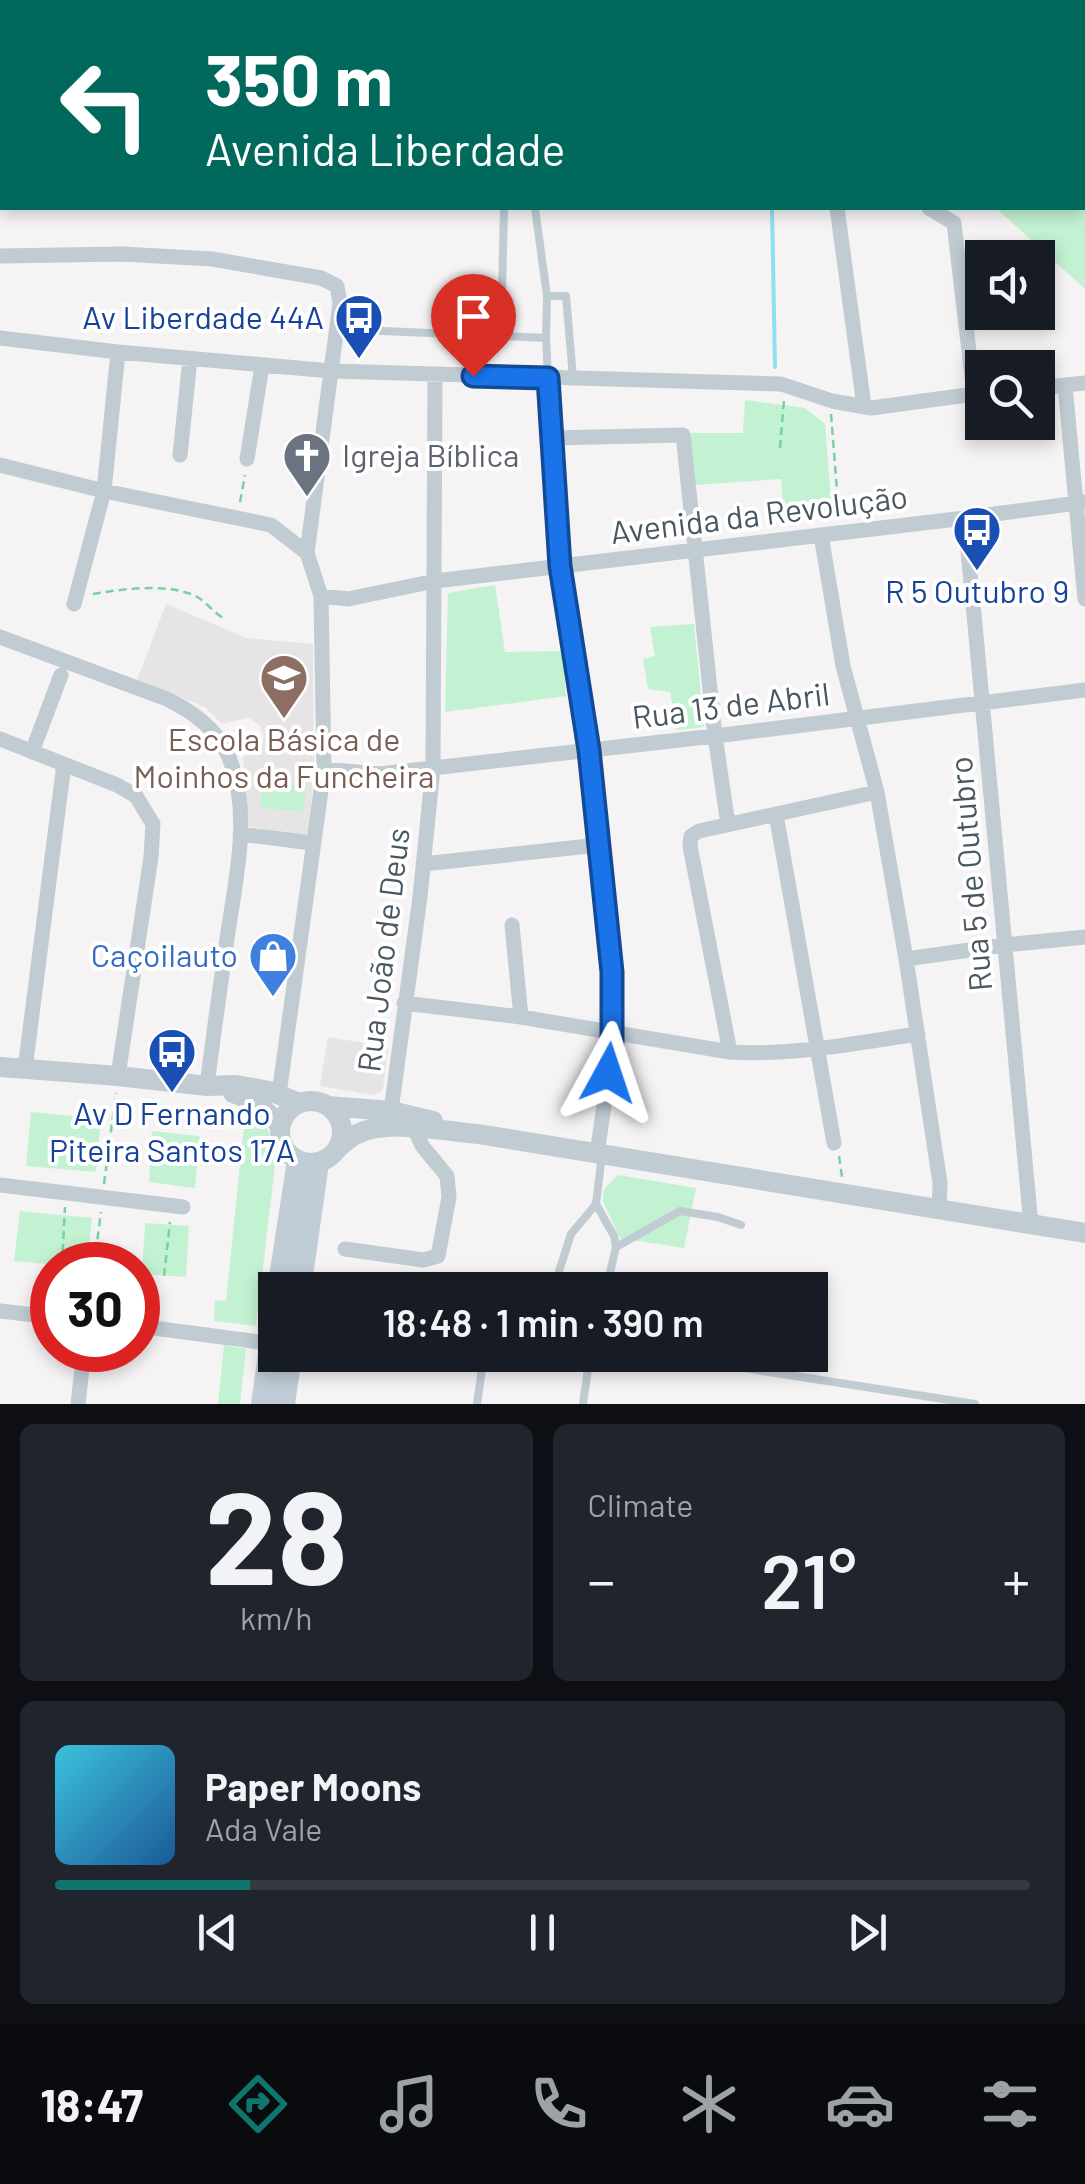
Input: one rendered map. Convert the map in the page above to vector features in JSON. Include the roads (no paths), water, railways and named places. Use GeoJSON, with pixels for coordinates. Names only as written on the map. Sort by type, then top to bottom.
{"type":"FeatureCollection","features":[{"type":"Feature","properties":{"kind":"main road"},"geometry":{"type":"LineString","coordinates":[[282,1272],[308,1162]]}},
{"type":"Feature","properties":{"kind":"main road"},"geometry":{"type":"LineString","coordinates":[[301,1272],[308,1162]]}},
{"type":"Feature","properties":{"kind":"main road"},"geometry":{"type":"LineString","coordinates":[[262,1404],[272,1372]]}},
{"type":"Feature","properties":{"kind":"main road"},"geometry":{"type":"LineString","coordinates":[[281,1372],[284,1404]]}},
{"type":"Feature","properties":{"kind":"street"},"geometry":{"type":"LineString","coordinates":[[838,210],[864,406]]}},
{"type":"Feature","properties":{"kind":"street"},"geometry":{"type":"LineString","coordinates":[[933,210],[954,223],[972,350]]}},
{"type":"Feature","properties":{"kind":"street"},"geometry":{"type":"LineString","coordinates":[[0,256],[122,254],[212,259],[321,278],[337,286],[340,303],[307,553],[320,596],[324,769],[278,1094]]}},
{"type":"Feature","properties":{"kind":"street"},"geometry":{"type":"LineString","coordinates":[[0,338],[331,372],[787,386],[832,401],[871,408],[965,395]]}},
{"type":"Feature","properties":{"kind":"street"},"geometry":{"type":"LineString","coordinates":[[75,600],[104,491],[118,352]]}},
{"type":"Feature","properties":{"kind":"street"},"geometry":{"type":"LineString","coordinates":[[180,455],[190,359]]}},
{"type":"Feature","properties":{"kind":"street"},"geometry":{"type":"LineString","coordinates":[[247,459],[262,366]]}},
{"type":"Feature","properties":{"kind":"street","name":"Rua João de Deus"},"geometry":{"type":"LineString","coordinates":[[391,1111],[434,768],[436,376]]}},
{"type":"Feature","properties":{"kind":"street"},"geometry":{"type":"LineString","coordinates":[[548,378],[560,566],[589,750],[612,972],[612,1031],[599,1154]]}},
{"type":"Feature","properties":{"kind":"street"},"geometry":{"type":"LineString","coordinates":[[1055,387],[1085,383]]}},
{"type":"Feature","properties":{"kind":"street"},"geometry":{"type":"LineString","coordinates":[[1065,386],[1080,502],[1085,600]]}},
{"type":"Feature","properties":{"kind":"street"},"geometry":{"type":"LineString","coordinates":[[552,438],[683,435],[728,824]]}},
{"type":"Feature","properties":{"kind":"street"},"geometry":{"type":"LineString","coordinates":[[0,465],[271,526],[307,553]]}},
{"type":"Feature","properties":{"kind":"street","name":"Avenida da Revolução"},"geometry":{"type":"LineString","coordinates":[[320,596],[348,599],[436,581],[1080,502]]}},
{"type":"Feature","properties":{"kind":"street","name":"Rua 5 de Outubro"},"geometry":{"type":"LineString","coordinates":[[964,518],[1031,1225]]}},
{"type":"Feature","properties":{"kind":"street"},"geometry":{"type":"LineString","coordinates":[[285,536],[311,522]]}},
{"type":"Feature","properties":{"kind":"street"},"geometry":{"type":"LineString","coordinates":[[821,535],[843,666],[877,792],[918,1034],[940,1183],[939,1210]]}},
{"type":"Feature","properties":{"kind":"street"},"geometry":{"type":"LineString","coordinates":[[0,637],[188,710],[219,739],[230,759],[239,796],[240,834],[207,1086]]}},
{"type":"Feature","properties":{"kind":"street"},"geometry":{"type":"LineString","coordinates":[[32,752],[62,675]]}},
{"type":"Feature","properties":{"kind":"street","name":"Rua 13 de Abril"},"geometry":{"type":"LineString","coordinates":[[324,769],[379,774],[1085,690]]}},
{"type":"Feature","properties":{"kind":"street"},"geometry":{"type":"LineString","coordinates":[[0,740],[118,785],[136,796],[153,824],[118,1076]]}},
{"type":"Feature","properties":{"kind":"street"},"geometry":{"type":"LineString","coordinates":[[24,1070],[64,764]]}},
{"type":"Feature","properties":{"kind":"street"},"geometry":{"type":"LineString","coordinates":[[730,1052],[690,846],[692,836],[698,830],[877,792]]}},
{"type":"Feature","properties":{"kind":"street"},"geometry":{"type":"LineString","coordinates":[[776,814],[834,1144]]}},
{"type":"Feature","properties":{"kind":"street"},"geometry":{"type":"LineString","coordinates":[[240,834],[312,843]]}},
{"type":"Feature","properties":{"kind":"street"},"geometry":{"type":"LineString","coordinates":[[424,864],[599,845]]}},
{"type":"Feature","properties":{"kind":"street"},"geometry":{"type":"LineString","coordinates":[[512,925],[521,1017]]}},
{"type":"Feature","properties":{"kind":"street"},"geometry":{"type":"LineString","coordinates":[[906,959],[1085,938]]}},
{"type":"Feature","properties":{"kind":"street"},"geometry":{"type":"LineString","coordinates":[[404,1003],[521,1017],[730,1052],[780,1053],[918,1034]]}},
{"type":"Feature","properties":{"kind":"street"},"geometry":{"type":"LineString","coordinates":[[0,1067],[207,1086],[236,1085],[300,1103]]}},
{"type":"Feature","properties":{"kind":"street"},"geometry":{"type":"LineString","coordinates":[[207,1086],[244,1096],[267,1111],[280,1125],[283,1146],[308,1162],[330,1157],[354,1135],[370,1129],[478,1134],[1085,1233]]}},
{"type":"Feature","properties":{"kind":"street"},"geometry":{"type":"LineString","coordinates":[[280,1125],[288,1112],[309,1101],[391,1111],[478,1134]]}},
{"type":"Feature","properties":{"kind":"street"},"geometry":{"type":"LineString","coordinates":[[328,1106],[341,1125],[338,1148]]}},
{"type":"Feature","properties":{"kind":"street"},"geometry":{"type":"LineString","coordinates":[[344,1249],[422,1260],[438,1256],[449,1197],[447,1176],[414,1129]]}},
{"type":"Feature","properties":{"kind":"street"},"geometry":{"type":"LineString","coordinates":[[0,1184],[177,1206]]}},
{"type":"Feature","properties":{"kind":"street"},"geometry":{"type":"LineString","coordinates":[[0,1311],[30,1314]]}},
{"type":"Feature","properties":{"kind":"street"},"geometry":{"type":"LineString","coordinates":[[160,1329],[258,1344]]}},
{"type":"Feature","properties":{"kind":"street"},"geometry":{"type":"LineString","coordinates":[[78,1404],[82,1372]]}},
{"type":"Feature","properties":{"kind":"lane"},"geometry":{"type":"LineString","coordinates":[[501,335],[504,210]]}},
{"type":"Feature","properties":{"kind":"lane"},"geometry":{"type":"LineString","coordinates":[[535,210],[547,296],[548,378]]}},
{"type":"Feature","properties":{"kind":"lane"},"geometry":{"type":"LineString","coordinates":[[547,296],[566,296],[573,378]]}},
{"type":"Feature","properties":{"kind":"lane"},"geometry":{"type":"LineString","coordinates":[[337,328],[546,338]]}},
{"type":"Feature","properties":{"kind":"lane"},"geometry":{"type":"LineString","coordinates":[[599,1154],[596,1204],[616,1247],[610,1272]]}},
{"type":"Feature","properties":{"kind":"lane"},"geometry":{"type":"LineString","coordinates":[[559,1272],[571,1234],[596,1204]]}},
{"type":"Feature","properties":{"kind":"lane"},"geometry":{"type":"LineString","coordinates":[[616,1247],[680,1211],[718,1216],[741,1225]]}},
{"type":"Feature","properties":{"kind":"lane"},"geometry":{"type":"LineString","coordinates":[[477,1404],[482,1372]]}},
{"type":"Feature","properties":{"kind":"lane"},"geometry":{"type":"LineString","coordinates":[[583,1404],[588,1372]]}},
{"type":"Feature","properties":{"kind":"lane"},"geometry":{"type":"LineString","coordinates":[[770,1372],[976,1404]]}},
{"type":"Feature","properties":{"kind":"waterway"},"geometry":{"type":"LineString","coordinates":[[772,210],[775,367]]}},
{"type":"Feature","properties":{"kind":"place","name":"Av Liberdade 44A"},"geometry":{"type":"Point","coordinates":[359,360]}},
{"type":"Feature","properties":{"kind":"place","name":"Igreja Bíblica"},"geometry":{"type":"Point","coordinates":[307,498]}},
{"type":"Feature","properties":{"kind":"place","name":"R 5 Outubro 9"},"geometry":{"type":"Point","coordinates":[977,572]}},
{"type":"Feature","properties":{"kind":"place","name":"Escola Básica de Moinhos da Funcheira"},"geometry":{"type":"Point","coordinates":[284,720]}},
{"type":"Feature","properties":{"kind":"place","name":"Caçoilauto"},"geometry":{"type":"Point","coordinates":[273,998]}},
{"type":"Feature","properties":{"kind":"place","name":"Av D Fernando Piteira Santos 17A"},"geometry":{"type":"Point","coordinates":[172,1094]}}]}
